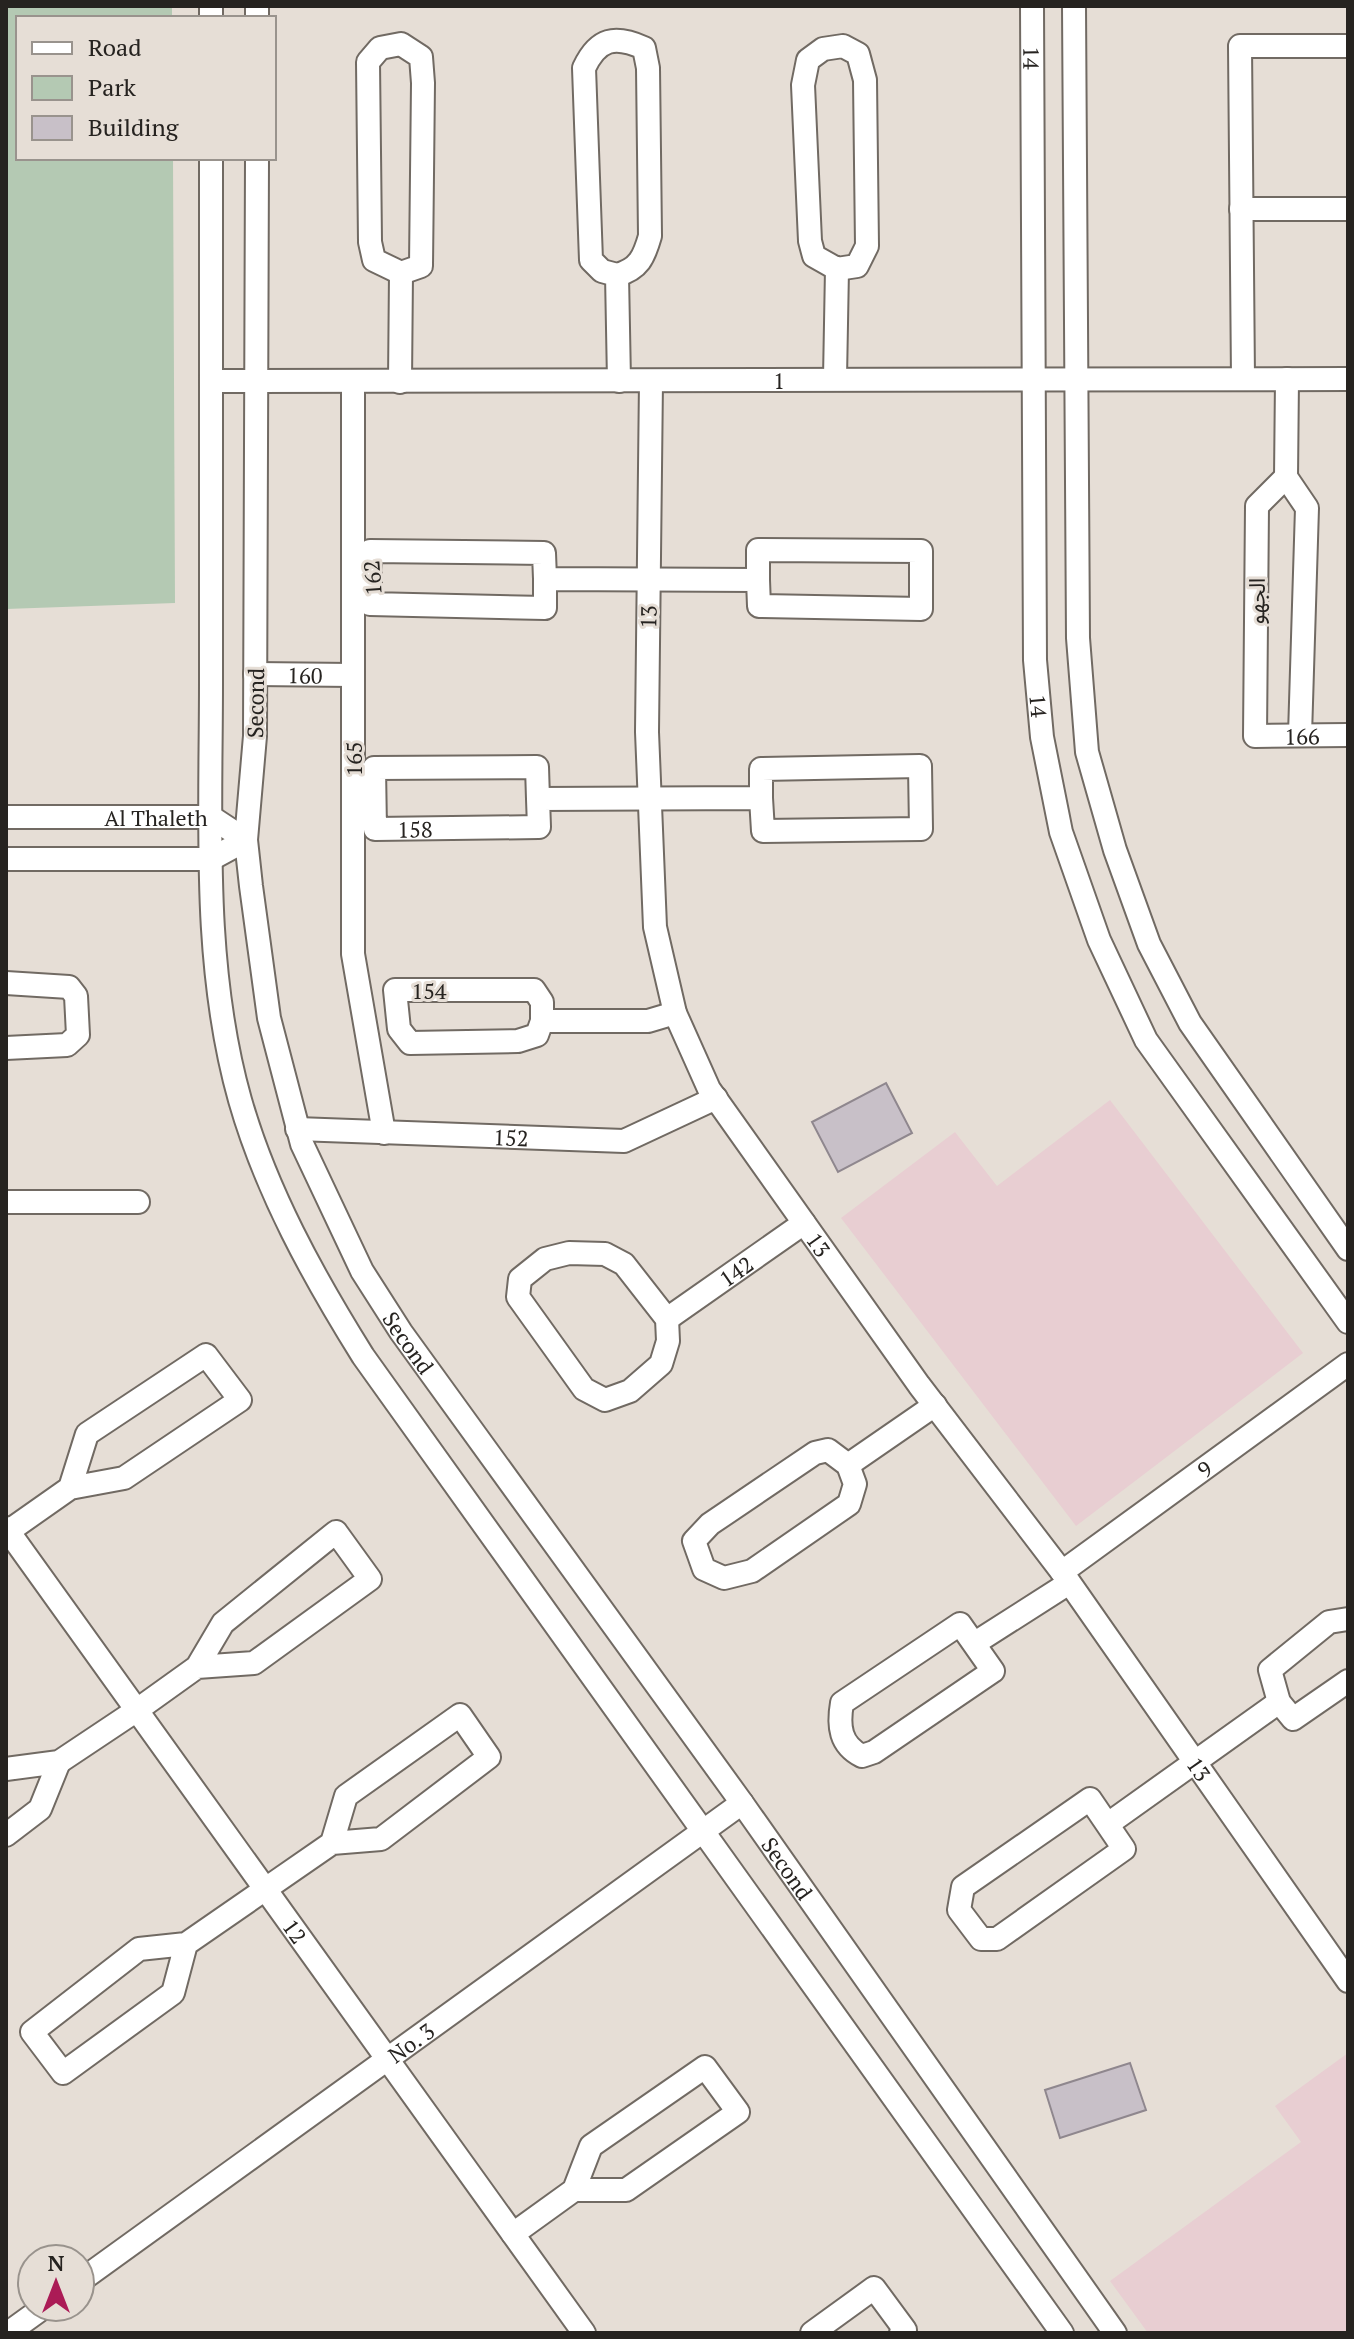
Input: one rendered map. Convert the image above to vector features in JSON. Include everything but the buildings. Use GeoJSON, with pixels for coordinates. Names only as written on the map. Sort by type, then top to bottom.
{"type":"FeatureCollection","features":[{"type":"Feature","properties":{"kind":"street","name":"14"},"geometry":{"type":"LineString","coordinates":[[1032,6],[1035,660],[1042,737],[1061,832],[1099,940],[1146,1040],[1348,1322]]}},
{"type":"Feature","properties":{"kind":"street","name":"14"},"geometry":{"type":"LineString","coordinates":[[1074,6],[1078,638],[1086,738],[1115,850],[1149,944],[1190,1023],[1348,1249]]}},
{"type":"Feature","properties":{"kind":"street"},"geometry":{"type":"LineString","coordinates":[[608,41],[627,41],[644,48],[648,68],[650,236],[644,257],[633,271],[617,275],[602,271],[591,260],[584,68],[593,49],[608,41]]}},
{"type":"Feature","properties":{"kind":"street"},"geometry":{"type":"LineString","coordinates":[[401,44],[421,57],[423,83],[421,266],[401,273],[374,260],[370,242],[368,62],[380,48],[401,44]]}},
{"type":"Feature","properties":{"kind":"street"},"geometry":{"type":"LineString","coordinates":[[843,46],[858,54],[865,80],[867,246],[857,266],[837,269],[814,256],[810,241],[803,85],[808,60],[823,49],[843,46]]}},
{"type":"Feature","properties":{"kind":"street"},"geometry":{"type":"LineString","coordinates":[[1243,379],[1240,46],[1348,46]]}},
{"type":"Feature","properties":{"kind":"street","name":"Second"},"geometry":{"type":"LineString","coordinates":[[211,160],[211,859],[224,1026],[240,1101],[261,1160],[316,1278],[363,1356],[1062,2333]]}},
{"type":"Feature","properties":{"kind":"street","name":"Second"},"geometry":{"type":"LineString","coordinates":[[257,160],[255,736],[246,840],[269,1018],[297,1129],[356,1259],[401,1332],[742,1803],[1115,2333]]}},
{"type":"Feature","properties":{"kind":"street"},"geometry":{"type":"LineString","coordinates":[[1241,209],[1348,209]]}},
{"type":"Feature","properties":{"kind":"street"},"geometry":{"type":"LineString","coordinates":[[835,378],[837,269]]}},
{"type":"Feature","properties":{"kind":"street"},"geometry":{"type":"LineString","coordinates":[[400,382],[401,273]]}},
{"type":"Feature","properties":{"kind":"street"},"geometry":{"type":"LineString","coordinates":[[617,275],[619,381]]}},
{"type":"Feature","properties":{"kind":"street"},"geometry":{"type":"LineString","coordinates":[[1287,379],[1286,477],[1307,508],[1300,735]]}},
{"type":"Feature","properties":{"kind":"street","name":"1"},"geometry":{"type":"LineString","coordinates":[[211,381],[1348,379]]}},
{"type":"Feature","properties":{"kind":"street","name":"13"},"geometry":{"type":"LineString","coordinates":[[651,381],[650,800],[655,927],[675,1013],[716,1098],[935,1405],[1066,1577],[1348,1981]]}},
{"type":"Feature","properties":{"kind":"street","name":"165"},"geometry":{"type":"LineString","coordinates":[[353,382],[353,954],[384,1133]]}},
{"type":"Feature","properties":{"kind":"street","name":"الجهو"},"geometry":{"type":"LineString","coordinates":[[1255,736],[1257,506],[1286,477]]}},
{"type":"Feature","properties":{"kind":"street"},"geometry":{"type":"LineString","coordinates":[[758,550],[921,551],[921,609],[759,606],[758,580],[758,550]]}},
{"type":"Feature","properties":{"kind":"street","name":"162"},"geometry":{"type":"LineString","coordinates":[[370,551],[544,553],[545,579],[545,608],[370,604],[370,551]]}},
{"type":"Feature","properties":{"kind":"street"},"geometry":{"type":"LineString","coordinates":[[545,579],[758,580]]}},
{"type":"Feature","properties":{"kind":"street","name":"160"},"geometry":{"type":"LineString","coordinates":[[255,674],[353,675]]}},
{"type":"Feature","properties":{"kind":"street","name":"166"},"geometry":{"type":"LineString","coordinates":[[1255,736],[1348,735]]}},
{"type":"Feature","properties":{"kind":"street"},"geometry":{"type":"LineString","coordinates":[[920,766],[921,829],[763,831],[761,798],[761,769],[920,766]]}},
{"type":"Feature","properties":{"kind":"street","name":"158"},"geometry":{"type":"LineString","coordinates":[[537,767],[538,799],[539,827],[375,829],[374,768],[537,767]]}},
{"type":"Feature","properties":{"kind":"street"},"geometry":{"type":"LineString","coordinates":[[538,799],[761,798]]}},
{"type":"Feature","properties":{"kind":"street","name":"Al Thaleth"},"geometry":{"type":"LineString","coordinates":[[6,817],[211,817],[246,840],[211,859],[6,859]]}},
{"type":"Feature","properties":{"kind":"street"},"geometry":{"type":"LineString","coordinates":[[6,983],[57,984],[73,990],[78,1035],[67,1045],[6,1048]]}},
{"type":"Feature","properties":{"kind":"street","name":"154"},"geometry":{"type":"LineString","coordinates":[[395,990],[534,990],[542,1002],[542,1021],[537,1035],[518,1041],[410,1043],[399,1029],[395,990]]}},
{"type":"Feature","properties":{"kind":"street"},"geometry":{"type":"LineString","coordinates":[[542,1021],[648,1021],[675,1013]]}},
{"type":"Feature","properties":{"kind":"street","name":"152"},"geometry":{"type":"LineString","coordinates":[[297,1129],[624,1141],[716,1098]]}},
{"type":"Feature","properties":{"kind":"street"},"geometry":{"type":"LineString","coordinates":[[6,1202],[138,1202]]}},
{"type":"Feature","properties":{"kind":"street","name":"142"},"geometry":{"type":"LineString","coordinates":[[667,1319],[804,1223]]}},
{"type":"Feature","properties":{"kind":"street"},"geometry":{"type":"LineString","coordinates":[[569,1253],[605,1254],[624,1264],[667,1319],[668,1341],[661,1364],[630,1391],[605,1400],[584,1389],[518,1297],[520,1279],[545,1259],[569,1253]]}},
{"type":"Feature","properties":{"kind":"street"},"geometry":{"type":"LineString","coordinates":[[7,1530],[70,1488],[124,1478],[240,1400],[206,1355],[87,1434],[70,1488]]}},
{"type":"Feature","properties":{"kind":"street","name":"9"},"geometry":{"type":"LineString","coordinates":[[975,1643],[1348,1364]]}},
{"type":"Feature","properties":{"kind":"street"},"geometry":{"type":"LineString","coordinates":[[848,1465],[935,1405]]}},
{"type":"Feature","properties":{"kind":"street"},"geometry":{"type":"LineString","coordinates":[[828,1450],[848,1465],[855,1484],[849,1504],[752,1571],[724,1578],[704,1569],[694,1541],[710,1524],[815,1453],[828,1450]]}},
{"type":"Feature","properties":{"kind":"street","name":"12"},"geometry":{"type":"LineString","coordinates":[[7,1530],[513,2234],[573,2329]]}},
{"type":"Feature","properties":{"kind":"street"},"geometry":{"type":"LineString","coordinates":[[6,1769],[59,1762],[197,1667],[223,1623],[336,1532],[370,1579],[254,1663],[197,1667]]}},
{"type":"Feature","properties":{"kind":"street"},"geometry":{"type":"LineString","coordinates":[[1348,1619],[1329,1622],[1270,1670],[1279,1702],[1293,1719],[1348,1681]]}},
{"type":"Feature","properties":{"kind":"street"},"geometry":{"type":"LineString","coordinates":[[960,1624],[975,1643],[993,1671],[874,1752],[862,1756],[852,1751],[842,1737],[839,1721],[842,1703],[960,1624]]}},
{"type":"Feature","properties":{"kind":"street"},"geometry":{"type":"LineString","coordinates":[[1108,1824],[1279,1702]]}},
{"type":"Feature","properties":{"kind":"street"},"geometry":{"type":"LineString","coordinates":[[186,1944],[173,1993],[63,2073],[32,2032],[139,1949],[186,1944],[332,1843],[381,1839],[489,1757],[460,1715],[346,1796],[332,1843]]}},
{"type":"Feature","properties":{"kind":"street"},"geometry":{"type":"LineString","coordinates":[[6,1835],[40,1809],[59,1762]]}},
{"type":"Feature","properties":{"kind":"street"},"geometry":{"type":"LineString","coordinates":[[1090,1799],[1108,1824],[1124,1849],[997,1939],[981,1939],[959,1910],[963,1887],[1090,1799]]}},
{"type":"Feature","properties":{"kind":"street","name":"No. 3"},"geometry":{"type":"LineString","coordinates":[[96,2269],[742,1803]]}},
{"type":"Feature","properties":{"kind":"street"},"geometry":{"type":"LineString","coordinates":[[513,2234],[574,2190],[591,2146],[705,2067],[738,2112],[626,2190],[574,2190]]}},
{"type":"Feature","properties":{"kind":"street"},"geometry":{"type":"LineString","coordinates":[[812,2333],[874,2288],[905,2330],[901,2333]]}},
{"type":"Feature","properties":{"kind":"shaded area"},"geometry":{"type":"Polygon","coordinates":[[[1110,1100],[1303,1353],[1076,1526],[841,1218],[955,1132],[997,1186],[1110,1100]]]}},
{"type":"Feature","properties":{"kind":"shaded area"},"geometry":{"type":"Polygon","coordinates":[[[1348,2053],[1348,2333],[1148,2333],[1110,2281],[1301,2142],[1275,2106],[1348,2053]]]}},
{"type":"Feature","properties":{"kind":"green space"},"geometry":{"type":"Polygon","coordinates":[[[6,6],[172,6],[172,16],[16,16],[16,160],[173,160],[175,603],[6,609],[6,6]]]}}]}
